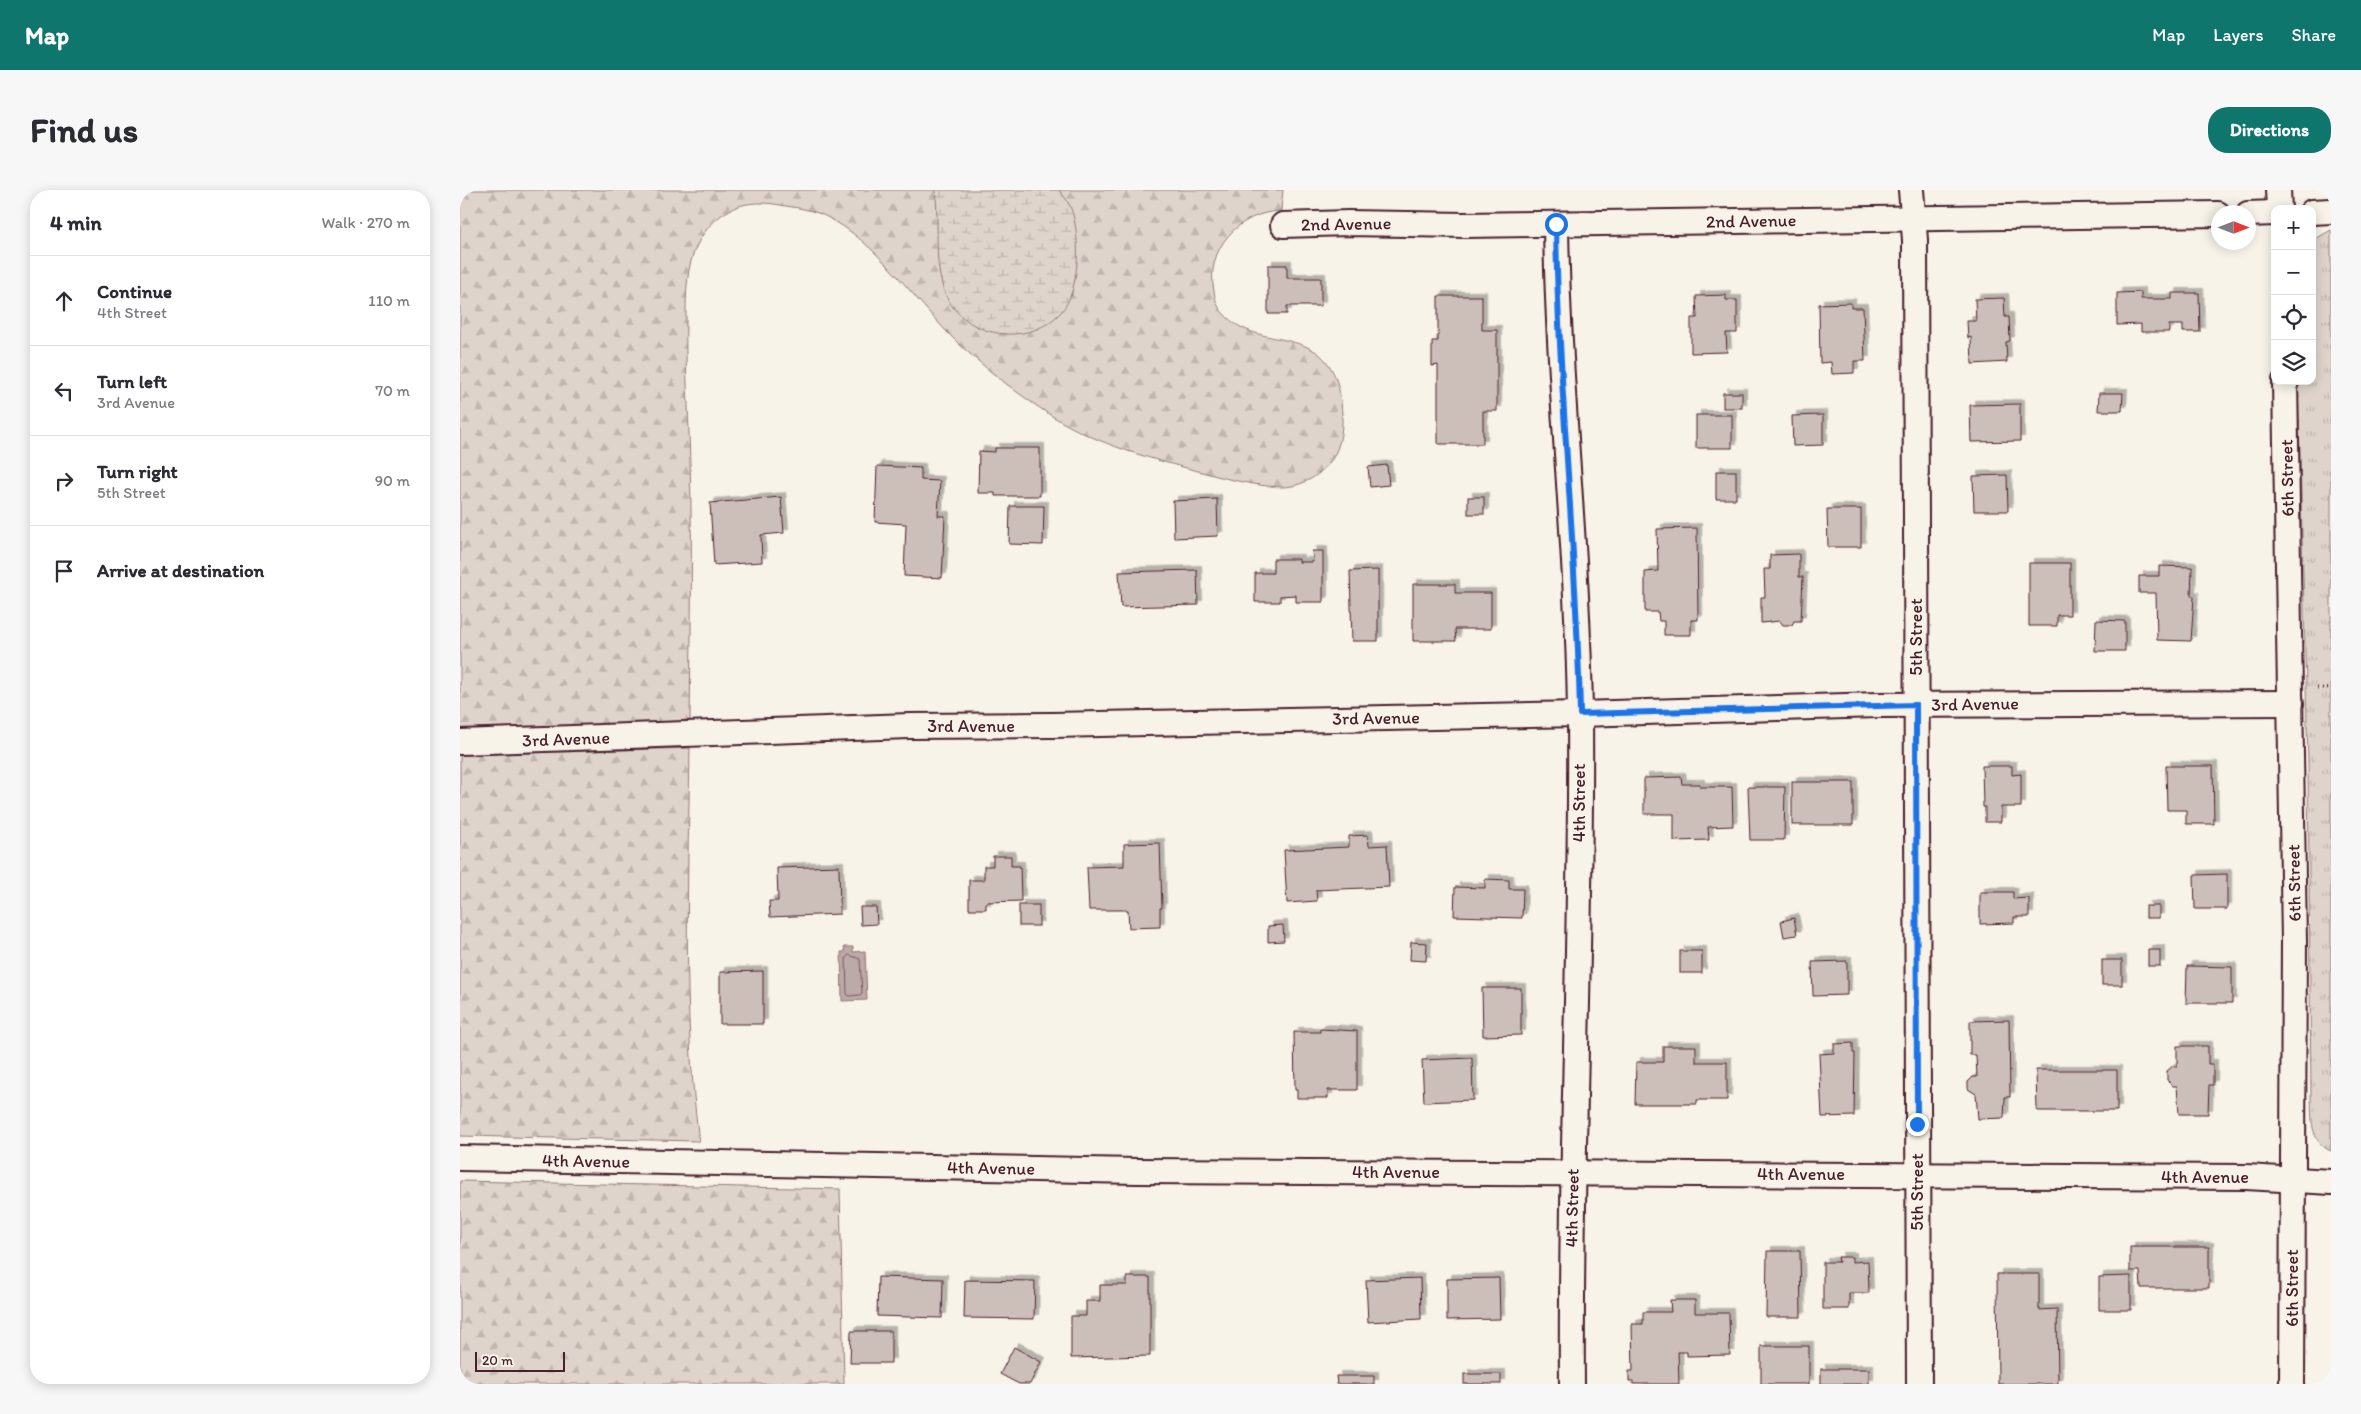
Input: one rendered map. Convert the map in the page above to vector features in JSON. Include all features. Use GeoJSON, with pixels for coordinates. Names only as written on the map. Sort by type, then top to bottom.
{"type":"FeatureCollection","features":[{"type":"Feature","properties":{"kind":"street","name":"5th Street"},"geometry":{"type":"LineString","coordinates":[[1911,190],[1913,219],[1916,705],[1918,1384]]}},
{"type":"Feature","properties":{"kind":"street"},"geometry":{"type":"LineString","coordinates":[[2278,190],[2279,205]]}},
{"type":"Feature","properties":{"kind":"street"},"geometry":{"type":"LineString","coordinates":[[2316,212],[2331,211]]}},
{"type":"Feature","properties":{"kind":"street"},"geometry":{"type":"LineString","coordinates":[[2256,214],[2271,213]]}},
{"type":"Feature","properties":{"kind":"street","name":"2nd Avenue"},"geometry":{"type":"LineString","coordinates":[[1283,225],[1348,223],[1556,224],[2211,214]]}},
{"type":"Feature","properties":{"kind":"street","name":"4th Street"},"geometry":{"type":"LineString","coordinates":[[1556,224],[1558,312],[1571,514],[1580,714],[1572,1172],[1572,1384]]}},
{"type":"Feature","properties":{"kind":"street","name":"6th Street"},"geometry":{"type":"LineString","coordinates":[[2285,385],[2294,941],[2292,1384]]}},
{"type":"Feature","properties":{"kind":"street","name":"3rd Avenue"},"geometry":{"type":"LineString","coordinates":[[460,742],[909,726],[1062,725],[1916,705],[2291,703]]}},
{"type":"Feature","properties":{"kind":"street","name":"4th Avenue"},"geometry":{"type":"LineString","coordinates":[[460,1158],[1069,1170],[2246,1177],[2331,1182]]}},
{"type":"Feature","properties":{"kind":"green space"},"geometry":{"type":"Polygon","coordinates":[[[460,190],[935,190],[936,198],[1071,297],[1074,283],[1076,242],[1071,215],[1059,190],[1283,190],[1281,211],[1266,213],[1252,218],[1239,226],[1220,247],[1215,261],[1213,276],[1215,297],[1223,313],[1238,326],[1309,348],[1324,358],[1335,376],[1341,402],[1341,436],[1337,450],[1324,469],[1311,479],[1297,485],[1281,487],[1251,484],[1221,477],[1164,462],[1106,443],[1052,416],[1027,400],[992,372],[958,343],[879,256],[844,227],[825,216],[801,208],[762,203],[739,206],[721,215],[701,237],[693,255],[687,286],[686,349],[691,541],[690,722],[460,729],[460,190]]]}},
{"type":"Feature","properties":{"kind":"green space"},"geometry":{"type":"Polygon","coordinates":[[[935,190],[1059,190],[1070,206],[1074,217],[1077,245],[1076,276],[1068,302],[1061,312],[1047,324],[1030,331],[1013,334],[995,333],[978,327],[963,318],[951,305],[940,276],[937,252],[935,190]]]}},
{"type":"Feature","properties":{"kind":"green space"},"geometry":{"type":"Polygon","coordinates":[[[2331,230],[2331,1151],[2319,1142],[2315,1135],[2311,1113],[2308,761],[2298,385],[2316,385],[2316,239],[2331,230]]]}},
{"type":"Feature","properties":{"kind":"green space"},"geometry":{"type":"Polygon","coordinates":[[[690,748],[687,895],[688,994],[690,1043],[699,1141],[460,1136],[460,755],[690,748]]]}},
{"type":"Feature","properties":{"kind":"green space"},"geometry":{"type":"Polygon","coordinates":[[[460,1181],[840,1189],[844,1384],[460,1384],[460,1181]]]}},
{"type":"Feature","properties":{"kind":"water"},"geometry":{"type":"Polygon","coordinates":[[[844,947],[853,947],[853,952],[865,951],[867,1000],[842,1001],[841,952],[845,952],[844,947]]]}},
{"type":"Feature","properties":{"kind":"building"},"geometry":{"type":"Polygon","coordinates":[[[1268,265],[1287,265],[1287,278],[1321,278],[1321,306],[1287,306],[1287,314],[1268,314],[1268,265]]]}},
{"type":"Feature","properties":{"kind":"building"},"geometry":{"type":"Polygon","coordinates":[[[2141,292],[2141,299],[2172,299],[2172,293],[2199,293],[2200,332],[2183,332],[2183,325],[2169,325],[2169,332],[2141,332],[2141,324],[2117,325],[2117,293],[2141,292]]]}},
{"type":"Feature","properties":{"kind":"building"},"geometry":{"type":"Polygon","coordinates":[[[1726,295],[1726,300],[1737,300],[1737,333],[1726,333],[1727,352],[1691,353],[1691,318],[1697,318],[1696,296],[1726,295]]]}},
{"type":"Feature","properties":{"kind":"building"},"geometry":{"type":"Polygon","coordinates":[[[1438,296],[1482,296],[1482,330],[1497,330],[1497,411],[1483,411],[1483,444],[1438,444],[1438,365],[1432,366],[1432,341],[1438,341],[1438,296]]]}},
{"type":"Feature","properties":{"kind":"building"},"geometry":{"type":"Polygon","coordinates":[[[2004,298],[2005,317],[2009,317],[2010,341],[2006,342],[2007,362],[1972,364],[1971,337],[1968,338],[1967,321],[1976,321],[1975,299],[2004,298]]]}},
{"type":"Feature","properties":{"kind":"building"},"geometry":{"type":"Polygon","coordinates":[[[1851,303],[1851,308],[1863,308],[1865,361],[1854,361],[1854,373],[1832,374],[1831,362],[1820,363],[1819,304],[1851,303]]]}},
{"type":"Feature","properties":{"kind":"building"},"geometry":{"type":"Polygon","coordinates":[[[1723,393],[1742,393],[1742,408],[1723,408],[1723,393]]]}},
{"type":"Feature","properties":{"kind":"building"},"geometry":{"type":"Polygon","coordinates":[[[2099,393],[2123,393],[2122,411],[2098,411],[2099,393]]]}},
{"type":"Feature","properties":{"kind":"building"},"geometry":{"type":"Polygon","coordinates":[[[2020,404],[2020,441],[1971,442],[1970,405],[2020,404]]]}},
{"type":"Feature","properties":{"kind":"building"},"geometry":{"type":"Polygon","coordinates":[[[1696,415],[1732,415],[1732,448],[1696,448],[1696,415]]]}},
{"type":"Feature","properties":{"kind":"building"},"geometry":{"type":"Polygon","coordinates":[[[1823,415],[1823,445],[1793,446],[1792,416],[1823,415]]]}},
{"type":"Feature","properties":{"kind":"building"},"geometry":{"type":"Polygon","coordinates":[[[995,448],[1040,448],[1040,496],[995,496],[995,493],[978,493],[979,451],[995,452],[995,448]]]}},
{"type":"Feature","properties":{"kind":"building"},"geometry":{"type":"Polygon","coordinates":[[[1387,465],[1389,485],[1370,487],[1368,467],[1387,465]]]}},
{"type":"Feature","properties":{"kind":"building"},"geometry":{"type":"Polygon","coordinates":[[[877,466],[921,468],[921,480],[940,481],[938,516],[945,516],[942,578],[904,576],[906,524],[875,522],[877,466]]]}},
{"type":"Feature","properties":{"kind":"building"},"geometry":{"type":"Polygon","coordinates":[[[1716,471],[1736,471],[1736,499],[1716,499],[1716,471]]]}},
{"type":"Feature","properties":{"kind":"building"},"geometry":{"type":"Polygon","coordinates":[[[2007,475],[2008,511],[1974,511],[1973,476],[2007,475]]]}},
{"type":"Feature","properties":{"kind":"building"},"geometry":{"type":"Polygon","coordinates":[[[781,497],[784,533],[761,535],[762,562],[714,565],[710,503],[781,497]]]}},
{"type":"Feature","properties":{"kind":"building"},"geometry":{"type":"Polygon","coordinates":[[[1468,497],[1484,497],[1484,514],[1468,514],[1468,497]]]}},
{"type":"Feature","properties":{"kind":"building"},"geometry":{"type":"Polygon","coordinates":[[[1217,499],[1218,536],[1174,538],[1173,501],[1217,499]]]}},
{"type":"Feature","properties":{"kind":"building"},"geometry":{"type":"Polygon","coordinates":[[[1010,506],[1044,506],[1043,545],[1009,544],[1010,506]]]}},
{"type":"Feature","properties":{"kind":"building"},"geometry":{"type":"Polygon","coordinates":[[[1827,509],[1861,509],[1861,547],[1828,547],[1827,509]]]}},
{"type":"Feature","properties":{"kind":"building"},"geometry":{"type":"Polygon","coordinates":[[[1697,528],[1698,620],[1691,620],[1691,635],[1664,635],[1664,621],[1659,621],[1658,612],[1645,612],[1645,572],[1658,571],[1657,529],[1697,528]]]}},
{"type":"Feature","properties":{"kind":"building"},"geometry":{"type":"Polygon","coordinates":[[[1312,551],[1323,551],[1323,602],[1296,602],[1296,595],[1280,596],[1280,602],[1255,602],[1255,573],[1273,573],[1273,559],[1299,559],[1299,562],[1313,562],[1312,551]]]}},
{"type":"Feature","properties":{"kind":"building"},"geometry":{"type":"Polygon","coordinates":[[[1799,554],[1799,577],[1803,577],[1801,621],[1794,621],[1792,625],[1783,625],[1780,621],[1761,623],[1761,597],[1765,597],[1764,569],[1770,569],[1770,555],[1799,554]]]}},
{"type":"Feature","properties":{"kind":"building"},"geometry":{"type":"Polygon","coordinates":[[[2029,563],[2070,563],[2070,615],[2057,615],[2057,626],[2029,626],[2029,563]]]}},
{"type":"Feature","properties":{"kind":"building"},"geometry":{"type":"Polygon","coordinates":[[[2159,566],[2192,567],[2191,596],[2194,597],[2191,641],[2157,640],[2156,593],[2139,593],[2139,576],[2159,576],[2159,566]]]}},
{"type":"Feature","properties":{"kind":"building"},"geometry":{"type":"Polygon","coordinates":[[[1197,570],[1198,605],[1121,607],[1119,572],[1197,570]]]}},
{"type":"Feature","properties":{"kind":"building"},"geometry":{"type":"Polygon","coordinates":[[[1378,570],[1378,641],[1352,641],[1350,571],[1378,570]]]}},
{"type":"Feature","properties":{"kind":"building"},"geometry":{"type":"Polygon","coordinates":[[[1413,584],[1455,584],[1455,593],[1491,593],[1491,629],[1455,629],[1456,641],[1413,641],[1413,584]]]}},
{"type":"Feature","properties":{"kind":"building"},"geometry":{"type":"Polygon","coordinates":[[[2096,620],[2125,621],[2125,651],[2095,651],[2096,620]]]}},
{"type":"Feature","properties":{"kind":"building"},"geometry":{"type":"Polygon","coordinates":[[[1982,766],[2012,766],[2012,775],[2021,774],[2021,807],[2001,807],[2001,822],[1985,822],[1982,766]]]}},
{"type":"Feature","properties":{"kind":"building"},"geometry":{"type":"Polygon","coordinates":[[[2166,766],[2213,766],[2214,824],[2186,824],[2186,810],[2167,810],[2166,766]]]}},
{"type":"Feature","properties":{"kind":"building"},"geometry":{"type":"Polygon","coordinates":[[[1681,777],[1682,784],[1700,784],[1700,787],[1732,787],[1733,826],[1708,827],[1709,840],[1674,841],[1674,814],[1644,814],[1644,778],[1681,777]]]}},
{"type":"Feature","properties":{"kind":"building"},"geometry":{"type":"Polygon","coordinates":[[[1792,782],[1853,782],[1853,825],[1792,825],[1792,782]]]}},
{"type":"Feature","properties":{"kind":"building"},"geometry":{"type":"Polygon","coordinates":[[[1748,787],[1785,787],[1784,840],[1750,840],[1748,787]]]}},
{"type":"Feature","properties":{"kind":"building"},"geometry":{"type":"Polygon","coordinates":[[[1368,835],[1369,846],[1387,845],[1389,887],[1316,890],[1317,901],[1287,903],[1284,850],[1349,847],[1349,836],[1368,835]]]}},
{"type":"Feature","properties":{"kind":"building"},"geometry":{"type":"Polygon","coordinates":[[[1160,843],[1162,908],[1160,908],[1160,927],[1129,928],[1128,910],[1089,910],[1087,867],[1124,866],[1124,844],[1160,843]]]}},
{"type":"Feature","properties":{"kind":"building"},"geometry":{"type":"Polygon","coordinates":[[[993,856],[1011,856],[1011,866],[1020,866],[1021,901],[986,902],[986,909],[969,909],[969,880],[984,880],[984,866],[993,866],[993,856]]]}},
{"type":"Feature","properties":{"kind":"building"},"geometry":{"type":"Polygon","coordinates":[[[839,866],[840,914],[770,917],[769,901],[778,901],[777,868],[839,866]]]}},
{"type":"Feature","properties":{"kind":"building"},"geometry":{"type":"Polygon","coordinates":[[[2227,874],[2227,909],[2195,909],[2194,875],[2227,874]]]}},
{"type":"Feature","properties":{"kind":"building"},"geometry":{"type":"Polygon","coordinates":[[[1485,879],[1509,880],[1509,889],[1523,889],[1522,918],[1454,916],[1455,887],[1485,888],[1485,879]]]}},
{"type":"Feature","properties":{"kind":"building"},"geometry":{"type":"Polygon","coordinates":[[[1980,892],[2013,892],[2013,899],[2029,898],[2029,917],[2014,917],[2014,923],[1980,924],[1980,892]]]}},
{"type":"Feature","properties":{"kind":"building"},"geometry":{"type":"Polygon","coordinates":[[[1019,905],[1039,905],[1039,926],[1019,926],[1019,905]]]}},
{"type":"Feature","properties":{"kind":"building"},"geometry":{"type":"Polygon","coordinates":[[[2146,906],[2159,906],[2159,918],[2146,918],[2146,906]]]}},
{"type":"Feature","properties":{"kind":"building"},"geometry":{"type":"Polygon","coordinates":[[[860,907],[876,907],[877,924],[861,925],[860,907]]]}},
{"type":"Feature","properties":{"kind":"building"},"geometry":{"type":"Polygon","coordinates":[[[1794,918],[1797,935],[1784,937],[1781,921],[1794,918]]]}},
{"type":"Feature","properties":{"kind":"building"},"geometry":{"type":"Polygon","coordinates":[[[1283,925],[1284,941],[1268,942],[1268,926],[1283,925]]]}},
{"type":"Feature","properties":{"kind":"building"},"geometry":{"type":"Polygon","coordinates":[[[1411,942],[1427,943],[1426,961],[1410,960],[1411,942]]]}},
{"type":"Feature","properties":{"kind":"building"},"geometry":{"type":"Polygon","coordinates":[[[2148,950],[2160,950],[2160,966],[2148,966],[2148,950]]]}},
{"type":"Feature","properties":{"kind":"building"},"geometry":{"type":"Polygon","coordinates":[[[1680,951],[1702,951],[1702,973],[1680,973],[1680,951]]]}},
{"type":"Feature","properties":{"kind":"building"},"geometry":{"type":"Polygon","coordinates":[[[2102,960],[2122,960],[2122,985],[2102,985],[2102,960]]]}},
{"type":"Feature","properties":{"kind":"building"},"geometry":{"type":"Polygon","coordinates":[[[1847,961],[1847,995],[1813,996],[1812,962],[1847,961]]]}},
{"type":"Feature","properties":{"kind":"building"},"geometry":{"type":"Polygon","coordinates":[[[2187,966],[2232,967],[2232,1003],[2186,1003],[2187,966]]]}},
{"type":"Feature","properties":{"kind":"building"},"geometry":{"type":"Polygon","coordinates":[[[763,971],[763,1024],[720,1024],[720,972],[763,971]]]}},
{"type":"Feature","properties":{"kind":"building"},"geometry":{"type":"Polygon","coordinates":[[[1482,988],[1521,988],[1521,1035],[1483,1036],[1482,988]]]}},
{"type":"Feature","properties":{"kind":"building"},"geometry":{"type":"Polygon","coordinates":[[[2009,1020],[2010,1097],[2005,1097],[2004,1118],[1978,1119],[1976,1094],[1968,1089],[1968,1082],[1973,1077],[1977,1077],[1976,1055],[1970,1055],[1970,1021],[2009,1020]]]}},
{"type":"Feature","properties":{"kind":"building"},"geometry":{"type":"Polygon","coordinates":[[[1320,1029],[1357,1031],[1357,1090],[1328,1090],[1328,1098],[1297,1098],[1297,1090],[1295,1090],[1294,1032],[1320,1032],[1320,1029]]]}},
{"type":"Feature","properties":{"kind":"building"},"geometry":{"type":"Polygon","coordinates":[[[1853,1043],[1853,1053],[1855,1053],[1854,1116],[1822,1117],[1819,1054],[1834,1053],[1834,1044],[1853,1043]]]}},
{"type":"Feature","properties":{"kind":"building"},"geometry":{"type":"Polygon","coordinates":[[[1663,1046],[1696,1046],[1696,1062],[1727,1062],[1727,1100],[1697,1100],[1697,1104],[1635,1104],[1636,1062],[1663,1062],[1663,1046]]]}},
{"type":"Feature","properties":{"kind":"building"},"geometry":{"type":"Polygon","coordinates":[[[2177,1046],[2208,1046],[2208,1064],[2213,1064],[2213,1085],[2209,1085],[2208,1114],[2179,1114],[2177,1086],[2173,1086],[2167,1080],[2167,1071],[2173,1066],[2177,1066],[2177,1046]]]}},
{"type":"Feature","properties":{"kind":"building"},"geometry":{"type":"Polygon","coordinates":[[[1472,1058],[1473,1100],[1424,1102],[1422,1060],[1472,1058]]]}},
{"type":"Feature","properties":{"kind":"building"},"geometry":{"type":"Polygon","coordinates":[[[2036,1070],[2117,1070],[2117,1111],[2037,1111],[2036,1070]]]}},
{"type":"Feature","properties":{"kind":"building"},"geometry":{"type":"Polygon","coordinates":[[[2130,1247],[2209,1247],[2209,1288],[2141,1288],[2140,1271],[2130,1271],[2130,1247]]]}},
{"type":"Feature","properties":{"kind":"building"},"geometry":{"type":"Polygon","coordinates":[[[1767,1251],[1800,1251],[1801,1317],[1766,1317],[1767,1251]]]}},
{"type":"Feature","properties":{"kind":"building"},"geometry":{"type":"Polygon","coordinates":[[[1838,1257],[1852,1257],[1852,1262],[1868,1261],[1869,1293],[1849,1293],[1849,1309],[1823,1309],[1823,1262],[1839,1262],[1838,1257]]]}},
{"type":"Feature","properties":{"kind":"building"},"geometry":{"type":"Polygon","coordinates":[[[1997,1274],[2039,1274],[2039,1310],[2057,1309],[2058,1384],[1998,1384],[1997,1274]]]}},
{"type":"Feature","properties":{"kind":"building"},"geometry":{"type":"Polygon","coordinates":[[[2131,1276],[2131,1310],[2099,1310],[2099,1277],[2131,1276]]]}},
{"type":"Feature","properties":{"kind":"building"},"geometry":{"type":"Polygon","coordinates":[[[878,1277],[943,1279],[942,1318],[877,1316],[878,1277]]]}},
{"type":"Feature","properties":{"kind":"building"},"geometry":{"type":"Polygon","coordinates":[[[1127,1277],[1150,1277],[1150,1356],[1071,1358],[1071,1316],[1086,1316],[1086,1301],[1100,1301],[1100,1285],[1127,1285],[1127,1277]]]}},
{"type":"Feature","properties":{"kind":"building"},"geometry":{"type":"Polygon","coordinates":[[[1420,1278],[1421,1319],[1368,1322],[1366,1280],[1420,1278]]]}},
{"type":"Feature","properties":{"kind":"building"},"geometry":{"type":"Polygon","coordinates":[[[1499,1278],[1500,1319],[1447,1320],[1447,1279],[1499,1278]]]}},
{"type":"Feature","properties":{"kind":"building"},"geometry":{"type":"Polygon","coordinates":[[[965,1280],[1035,1281],[1034,1319],[964,1318],[965,1280]]]}},
{"type":"Feature","properties":{"kind":"building"},"geometry":{"type":"Polygon","coordinates":[[[1670,1300],[1695,1300],[1695,1313],[1729,1313],[1730,1355],[1687,1356],[1687,1352],[1678,1352],[1679,1384],[1633,1384],[1633,1381],[1629,1381],[1629,1371],[1633,1371],[1632,1324],[1643,1324],[1643,1312],[1671,1312],[1670,1300]]]}},
{"type":"Feature","properties":{"kind":"building"},"geometry":{"type":"Polygon","coordinates":[[[851,1331],[891,1331],[891,1363],[850,1363],[851,1331]]]}},
{"type":"Feature","properties":{"kind":"building"},"geometry":{"type":"Polygon","coordinates":[[[1761,1346],[1809,1346],[1809,1384],[1761,1384],[1761,1346]]]}},
{"type":"Feature","properties":{"kind":"building"},"geometry":{"type":"Polygon","coordinates":[[[1014,1347],[1041,1362],[1030,1384],[1019,1384],[1000,1374],[1014,1347]]]}},
{"type":"Feature","properties":{"kind":"building"},"geometry":{"type":"Polygon","coordinates":[[[1821,1369],[1869,1369],[1869,1384],[1821,1384],[1821,1369]]]}},
{"type":"Feature","properties":{"kind":"building"},"geometry":{"type":"Polygon","coordinates":[[[1464,1374],[1501,1374],[1501,1384],[1464,1384],[1464,1374]]]}},
{"type":"Feature","properties":{"kind":"building"},"geometry":{"type":"Polygon","coordinates":[[[1336,1376],[1374,1376],[1374,1384],[1337,1384],[1336,1376]]]}},
{"type":"Feature","properties":{"kind":"route"},"geometry":{"type":"LineString","coordinates":[[1556,224],[1557,303],[1579,654],[1580,714],[1916,705],[1917,1124]]}}]}
